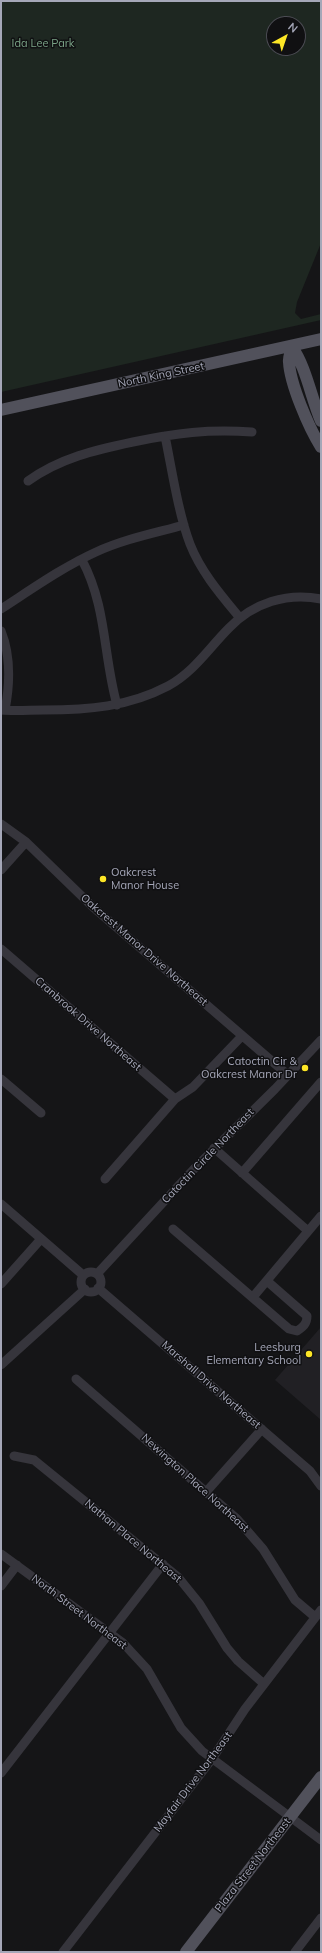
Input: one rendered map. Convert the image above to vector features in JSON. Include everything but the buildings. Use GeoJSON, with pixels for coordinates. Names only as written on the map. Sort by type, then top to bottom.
{"type":"FeatureCollection","features":[{"type":"Feature","properties":{"kind":"main road","name":"North King Street"},"geometry":{"type":"LineString","coordinates":[[1,410],[292,347],[321,339]]}},
{"type":"Feature","properties":{"kind":"main road"},"geometry":{"type":"LineString","coordinates":[[292,347],[300,359],[312,400],[321,421]]}},
{"type":"Feature","properties":{"kind":"main road"},"geometry":{"type":"LineString","coordinates":[[292,347],[289,363],[296,388],[313,435],[321,447]]}},
{"type":"Feature","properties":{"kind":"main road","name":"Plaza Street Northeast"},"geometry":{"type":"LineString","coordinates":[[186,1952],[321,1777]]}},
{"type":"Feature","properties":{"kind":"street"},"geometry":{"type":"LineString","coordinates":[[28,481],[50,467],[82,454],[165,436],[208,430],[252,432]]}},
{"type":"Feature","properties":{"kind":"street"},"geometry":{"type":"LineString","coordinates":[[165,436],[184,525],[190,544],[199,562],[217,590],[240,618]]}},
{"type":"Feature","properties":{"kind":"street"},"geometry":{"type":"LineString","coordinates":[[1,609],[82,560],[123,542],[184,525]]}},
{"type":"Feature","properties":{"kind":"street"},"geometry":{"type":"LineString","coordinates":[[82,560],[98,600],[117,705]]}},
{"type":"Feature","properties":{"kind":"street"},"geometry":{"type":"LineString","coordinates":[[1,631],[8,656],[9,678],[3,710],[89,709],[117,705],[137,700],[177,681],[195,666],[240,618],[255,608],[278,599],[304,597],[321,599]]}},
{"type":"Feature","properties":{"kind":"street","name":"Oakcrest Manor Drive Northeast"},"geometry":{"type":"LineString","coordinates":[[1,824],[26,842],[94,907],[288,1075]]}},
{"type":"Feature","properties":{"kind":"street"},"geometry":{"type":"LineString","coordinates":[[1,870],[26,842]]}},
{"type":"Feature","properties":{"kind":"street","name":"Cranbrook Drive Northeast"},"geometry":{"type":"LineString","coordinates":[[1,949],[175,1099]]}},
{"type":"Feature","properties":{"kind":"street"},"geometry":{"type":"LineString","coordinates":[[105,1179],[175,1099],[193,1087],[242,1036]]}},
{"type":"Feature","properties":{"kind":"street","name":"Catoctin Circle Northeast"},"geometry":{"type":"LineString","coordinates":[[97,1274],[214,1148],[321,1040]]}},
{"type":"Feature","properties":{"kind":"street"},"geometry":{"type":"LineString","coordinates":[[1,1079],[40,1113]]}},
{"type":"Feature","properties":{"kind":"street"},"geometry":{"type":"LineString","coordinates":[[242,1173],[321,1082]]}},
{"type":"Feature","properties":{"kind":"street"},"geometry":{"type":"LineString","coordinates":[[214,1148],[308,1231]]}},
{"type":"Feature","properties":{"kind":"street"},"geometry":{"type":"LineString","coordinates":[[1,1204],[83,1276]]}},
{"type":"Feature","properties":{"kind":"street"},"geometry":{"type":"LineString","coordinates":[[253,1297],[321,1216]]}},
{"type":"Feature","properties":{"kind":"street"},"geometry":{"type":"LineString","coordinates":[[173,1229],[289,1329],[297,1331],[303,1327],[307,1320],[307,1316],[267,1281]]}},
{"type":"Feature","properties":{"kind":"street"},"geometry":{"type":"LineString","coordinates":[[1,1284],[41,1239]]}},
{"type":"Feature","properties":{"kind":"street"},"geometry":{"type":"LineString","coordinates":[[90,1272],[97,1274],[101,1281],[98,1288],[91,1292],[84,1289],[81,1281],[83,1276],[90,1272]]}},
{"type":"Feature","properties":{"kind":"street","name":"Marshall Drive Northeast"},"geometry":{"type":"LineString","coordinates":[[98,1288],[310,1471],[321,1486]]}},
{"type":"Feature","properties":{"kind":"street"},"geometry":{"type":"LineString","coordinates":[[1,1365],[84,1289]]}},
{"type":"Feature","properties":{"kind":"street","name":"Newington Place Northeast"},"geometry":{"type":"LineString","coordinates":[[76,1379],[206,1492],[250,1533],[271,1560],[295,1600],[318,1613]]}},
{"type":"Feature","properties":{"kind":"street"},"geometry":{"type":"LineString","coordinates":[[206,1492],[262,1429]]}},
{"type":"Feature","properties":{"kind":"street","name":"Nathan Place Northeast"},"geometry":{"type":"LineString","coordinates":[[14,1456],[34,1460],[163,1564],[190,1590],[227,1648],[238,1661],[264,1684]]}},
{"type":"Feature","properties":{"kind":"street","name":"North Street Northeast"},"geometry":{"type":"LineString","coordinates":[[1,1554],[110,1632],[127,1646],[148,1669],[181,1728],[202,1751],[321,1840]]}},
{"type":"Feature","properties":{"kind":"street"},"geometry":{"type":"LineString","coordinates":[[1,1773],[163,1564]]}},
{"type":"Feature","properties":{"kind":"street"},"geometry":{"type":"LineString","coordinates":[[1,1586],[17,1565]]}},
{"type":"Feature","properties":{"kind":"street","name":"Mayfair Drive Northeast"},"geometry":{"type":"LineString","coordinates":[[63,1952],[212,1759],[245,1709],[318,1613]]}},
{"type":"Feature","properties":{"kind":"street"},"geometry":{"type":"LineString","coordinates":[[295,1952],[321,1918]]}},
{"type":"Feature","properties":{"kind":"shaded area","name":"Leesburg Elementary School"},"geometry":{"type":"Polygon","coordinates":[[[321,1327],[321,1420],[275,1380],[321,1327]]]}},
{"type":"Feature","properties":{"kind":"green space","name":"Ida Lee Park"},"geometry":{"type":"Polygon","coordinates":[[[1,1],[321,1],[321,243],[297,302],[295,313],[301,319],[321,314],[321,320],[1,392],[1,1]]]}},
{"type":"Feature","properties":{"kind":"place","name":"Oakcrest Manor House"},"geometry":{"type":"Point","coordinates":[103,879]}},
{"type":"Feature","properties":{"kind":"place","name":"Catoctin Cir & Oakcrest Manor Dr"},"geometry":{"type":"Point","coordinates":[305,1068]}},
{"type":"Feature","properties":{"kind":"place","name":"Leesburg Elementary School"},"geometry":{"type":"Point","coordinates":[309,1354]}}]}
